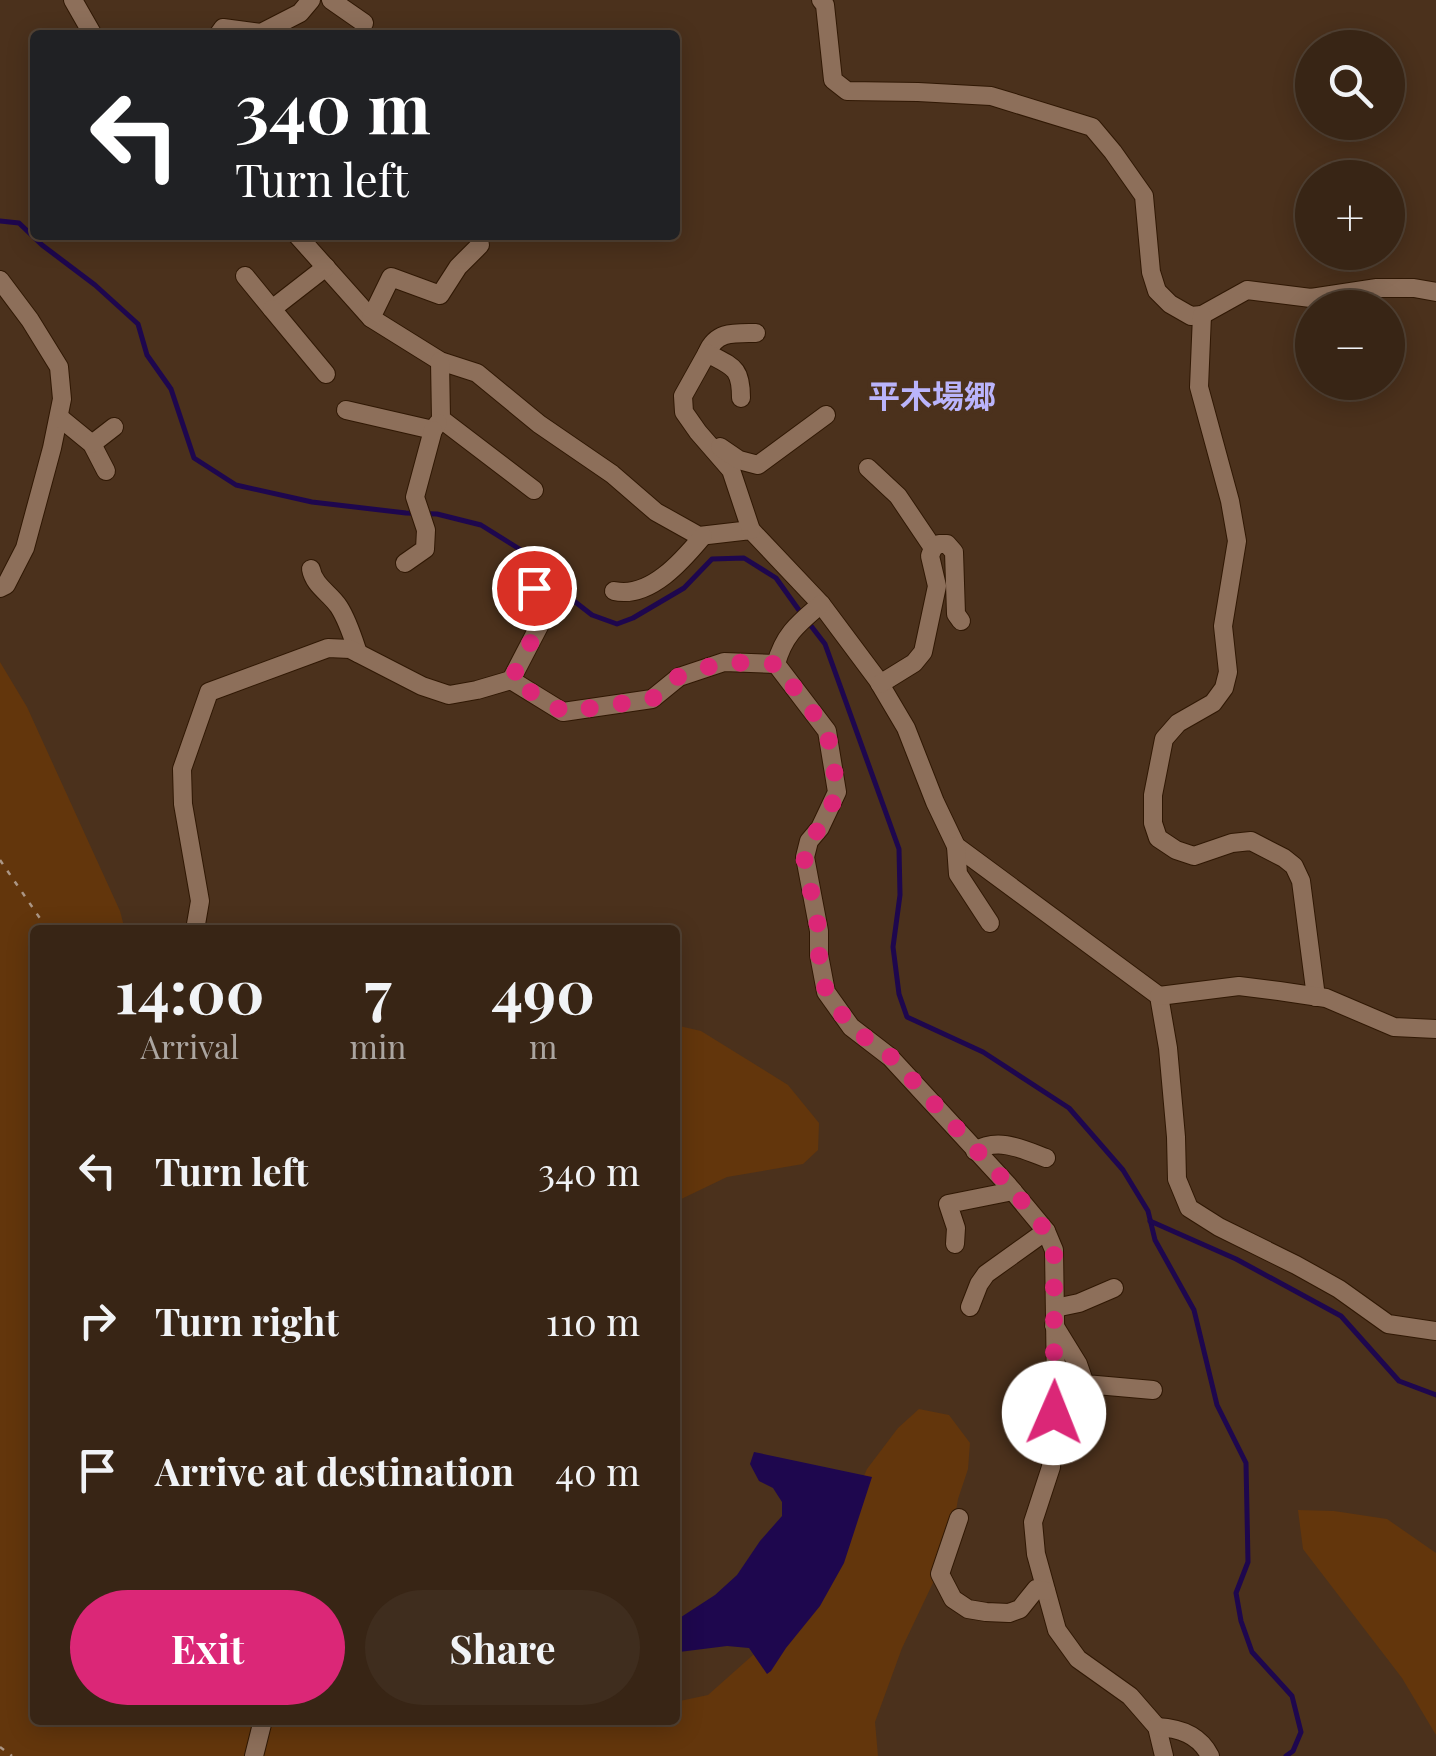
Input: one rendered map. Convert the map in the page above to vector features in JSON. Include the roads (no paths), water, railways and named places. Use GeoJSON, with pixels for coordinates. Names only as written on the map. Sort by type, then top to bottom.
{"type":"FeatureCollection","features":[{"type":"Feature","properties":{"kind":"street"},"geometry":{"type":"LineString","coordinates":[[73,0],[90,30]]}},
{"type":"Feature","properties":{"kind":"street"},"geometry":{"type":"LineString","coordinates":[[267,30],[300,13],[310,0]]}},
{"type":"Feature","properties":{"kind":"street"},"geometry":{"type":"LineString","coordinates":[[330,0],[364,23]]}},
{"type":"Feature","properties":{"kind":"street"},"geometry":{"type":"LineString","coordinates":[[820,0],[825,6],[832,80],[847,91],[991,96],[1092,127],[1144,196],[1151,272],[1157,291],[1191,316],[1246,290],[1311,298],[1377,288],[1436,292]]}},
{"type":"Feature","properties":{"kind":"street"},"geometry":{"type":"LineString","coordinates":[[301,240],[370,318],[440,360],[477,373],[539,424],[612,474],[656,512],[699,536],[750,530]]}},
{"type":"Feature","properties":{"kind":"street"},"geometry":{"type":"LineString","coordinates":[[370,318],[391,277],[440,295],[480,245]]}},
{"type":"Feature","properties":{"kind":"street"},"geometry":{"type":"LineString","coordinates":[[272,309],[326,268]]}},
{"type":"Feature","properties":{"kind":"street"},"geometry":{"type":"LineString","coordinates":[[245,276],[326,374]]}},
{"type":"Feature","properties":{"kind":"street"},"geometry":{"type":"LineString","coordinates":[[0,280],[58,367],[62,399],[25,548],[6,585],[0,588]]}},
{"type":"Feature","properties":{"kind":"street"},"geometry":{"type":"LineString","coordinates":[[1202,314],[1199,387],[1238,541],[1222,626],[1228,672],[1224,688],[1213,703],[1178,723],[1164,739],[1153,795],[1153,823],[1158,838],[1194,856],[1251,841],[1294,866],[1301,881],[1316,997]]}},
{"type":"Feature","properties":{"kind":"street"},"geometry":{"type":"LineString","coordinates":[[756,333],[712,341],[683,396],[684,412],[732,470],[750,530],[880,684],[906,728],[934,802],[956,846],[958,874],[990,924]]}},
{"type":"Feature","properties":{"kind":"street"},"geometry":{"type":"LineString","coordinates":[[707,354],[736,368],[741,379],[741,398]]}},
{"type":"Feature","properties":{"kind":"street"},"geometry":{"type":"LineString","coordinates":[[405,563],[425,549],[426,530],[414,497],[437,424],[440,360]]}},
{"type":"Feature","properties":{"kind":"street"},"geometry":{"type":"LineString","coordinates":[[346,410],[437,424],[534,490]]}},
{"type":"Feature","properties":{"kind":"street"},"geometry":{"type":"LineString","coordinates":[[710,445],[758,465],[826,414]]}},
{"type":"Feature","properties":{"kind":"street"},"geometry":{"type":"LineString","coordinates":[[58,418],[92,444],[106,471]]}},
{"type":"Feature","properties":{"kind":"street"},"geometry":{"type":"LineString","coordinates":[[92,444],[114,427]]}},
{"type":"Feature","properties":{"kind":"street"},"geometry":{"type":"LineString","coordinates":[[868,468],[898,496],[933,548]]}},
{"type":"Feature","properties":{"kind":"street"},"geometry":{"type":"LineString","coordinates":[[614,590],[639,590],[654,581],[678,566],[703,536]]}},
{"type":"Feature","properties":{"kind":"street"},"geometry":{"type":"LineString","coordinates":[[880,684],[914,663],[924,652],[937,586],[930,556],[939,544],[948,544],[954,552],[956,614],[961,621]]}},
{"type":"Feature","properties":{"kind":"street"},"geometry":{"type":"LineString","coordinates":[[311,568],[317,584],[338,605],[358,653]]}},
{"type":"Feature","properties":{"kind":"street"},"geometry":{"type":"LineString","coordinates":[[196,925],[200,901],[182,769],[209,692],[328,648],[350,649],[422,686],[449,695],[511,680],[549,607],[520,570]]}},
{"type":"Feature","properties":{"kind":"street"},"geometry":{"type":"LineString","coordinates":[[776,664],[781,644],[817,607]]}},
{"type":"Feature","properties":{"kind":"street"},"geometry":{"type":"LineString","coordinates":[[511,680],[564,712],[652,699],[679,676],[724,662],[776,664]]}},
{"type":"Feature","properties":{"kind":"street"},"geometry":{"type":"LineString","coordinates":[[776,664],[827,731],[838,792],[820,828],[808,841],[804,857],[826,992],[851,1027],[890,1056],[1013,1190],[1046,1231],[1054,1250],[1056,1386],[1051,1467],[1033,1522],[1036,1554],[1057,1630],[1078,1659],[1130,1696],[1156,1728],[1164,1756]]}},
{"type":"Feature","properties":{"kind":"street"},"geometry":{"type":"LineString","coordinates":[[956,846],[1159,996],[1238,986],[1326,998],[1394,1027],[1436,1029]]}},
{"type":"Feature","properties":{"kind":"street"},"geometry":{"type":"LineString","coordinates":[[1159,996],[1168,1048],[1176,1179],[1189,1208],[1338,1289],[1388,1324],[1436,1332]]}},
{"type":"Feature","properties":{"kind":"street"},"geometry":{"type":"LineString","coordinates":[[975,1151],[986,1144],[1012,1145],[1046,1158]]}},
{"type":"Feature","properties":{"kind":"street"},"geometry":{"type":"LineString","coordinates":[[956,1244],[956,1228],[948,1204],[1013,1190]]}},
{"type":"Feature","properties":{"kind":"street"},"geometry":{"type":"LineString","coordinates":[[970,1306],[986,1274],[1046,1231]]}},
{"type":"Feature","properties":{"kind":"street"},"geometry":{"type":"LineString","coordinates":[[1054,1316],[1114,1288]]}},
{"type":"Feature","properties":{"kind":"street"},"geometry":{"type":"LineString","coordinates":[[1054,1316],[1084,1384],[1153,1390]]}},
{"type":"Feature","properties":{"kind":"street"},"geometry":{"type":"LineString","coordinates":[[959,1518],[940,1574],[953,1598],[968,1608],[1009,1614],[1020,1609],[1036,1588],[1046,1591]]}},
{"type":"Feature","properties":{"kind":"street"},"geometry":{"type":"LineString","coordinates":[[254,1756],[261,1725]]}},
{"type":"Feature","properties":{"kind":"street"},"geometry":{"type":"LineString","coordinates":[[1156,1728],[1174,1728],[1198,1738],[1210,1756]]}},
{"type":"Feature","properties":{"kind":"waterway"},"geometry":{"type":"LineString","coordinates":[[0,221],[19,223],[30,234]]}},
{"type":"Feature","properties":{"kind":"waterway"},"geometry":{"type":"LineString","coordinates":[[37,240],[138,324],[147,355],[171,389],[194,458],[236,485],[312,502],[437,514],[481,525],[521,550],[592,615],[617,624],[684,588],[712,559],[744,558],[776,578],[801,613]]}},
{"type":"Feature","properties":{"kind":"waterway"},"geometry":{"type":"LineString","coordinates":[[808,622],[825,644],[899,849],[900,895],[893,947],[899,994],[907,1017],[983,1052],[1069,1108],[1123,1170],[1148,1211],[1155,1240],[1194,1310],[1217,1405],[1246,1463],[1248,1562],[1236,1593],[1252,1652],[1292,1696],[1301,1732],[1293,1751],[1286,1756]]}},
{"type":"Feature","properties":{"kind":"waterway"},"geometry":{"type":"LineString","coordinates":[[1150,1221],[1236,1259],[1341,1316],[1399,1381],[1436,1395]]}},
{"type":"Feature","properties":{"kind":"district","name":"平木場郷"},"geometry":{"type":"Point","coordinates":[932,397]}}]}
